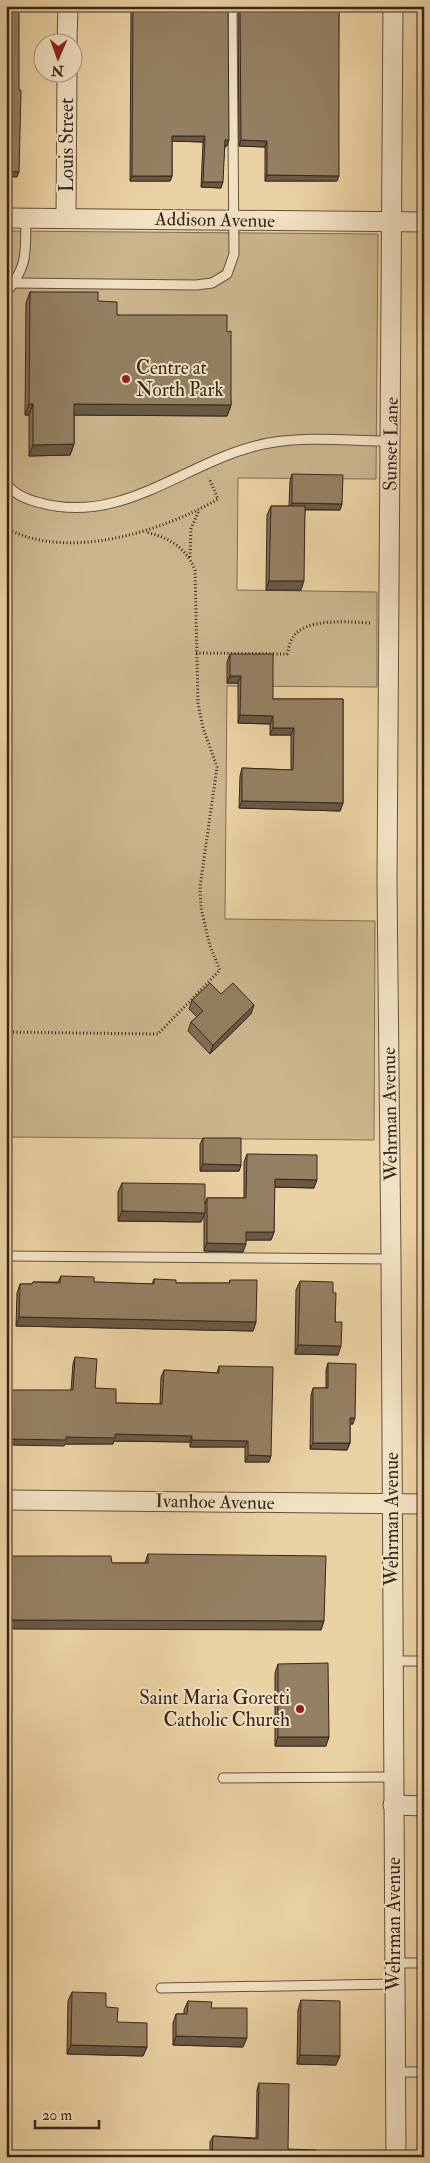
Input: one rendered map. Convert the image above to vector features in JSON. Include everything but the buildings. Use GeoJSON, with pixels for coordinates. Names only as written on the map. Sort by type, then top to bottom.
{"type":"FeatureCollection","features":[{"type":"Feature","properties":{"kind":"street"},"geometry":{"type":"LineString","coordinates":[[67,32],[68,6]]}},
{"type":"Feature","properties":{"kind":"street","name":"Sunset Lane"},"geometry":{"type":"LineString","coordinates":[[387,882],[393,6]]}},
{"type":"Feature","properties":{"kind":"street","name":"Louis Street"},"geometry":{"type":"LineString","coordinates":[[66,218],[67,82]]}},
{"type":"Feature","properties":{"kind":"street","name":"Addison Avenue"},"geometry":{"type":"LineString","coordinates":[[6,218],[424,222]]}},
{"type":"Feature","properties":{"kind":"street","name":"Wehrman Avenue"},"geometry":{"type":"LineString","coordinates":[[387,882],[396,2157]]}},
{"type":"Feature","properties":{"kind":"street","name":"Ivanhoe Avenue"},"geometry":{"type":"LineString","coordinates":[[6,1500],[424,1504]]}},
{"type":"Feature","properties":{"kind":"street"},"geometry":{"type":"LineString","coordinates":[[393,1805],[424,1806]]}},
{"type":"Feature","properties":{"kind":"lane"},"geometry":{"type":"LineString","coordinates":[[14,283],[196,285],[220,280],[231,267],[234,254],[232,6]]}},
{"type":"Feature","properties":{"kind":"lane"},"geometry":{"type":"LineString","coordinates":[[6,293],[14,283],[25,260],[26,218]]}},
{"type":"Feature","properties":{"kind":"lane"},"geometry":{"type":"LineString","coordinates":[[6,482],[17,494],[48,505],[73,507],[99,506],[134,498],[244,449],[270,443],[293,441],[391,441]]}},
{"type":"Feature","properties":{"kind":"lane"},"geometry":{"type":"LineString","coordinates":[[6,1256],[391,1259]]}},
{"type":"Feature","properties":{"kind":"lane"},"geometry":{"type":"LineString","coordinates":[[393,1661],[424,1661]]}},
{"type":"Feature","properties":{"kind":"lane"},"geometry":{"type":"LineString","coordinates":[[223,1778],[393,1777]]}},
{"type":"Feature","properties":{"kind":"lane"},"geometry":{"type":"LineString","coordinates":[[394,1963],[424,1963]]}},
{"type":"Feature","properties":{"kind":"lane"},"geometry":{"type":"LineString","coordinates":[[162,1988],[394,1984]]}},
{"type":"Feature","properties":{"kind":"lane"},"geometry":{"type":"LineString","coordinates":[[395,2072],[424,2072]]}},
{"type":"Feature","properties":{"kind":"path"},"geometry":{"type":"LineString","coordinates":[[6,528],[32,537],[74,542],[104,540],[145,532],[200,509],[218,499],[204,466]]}},
{"type":"Feature","properties":{"kind":"path"},"geometry":{"type":"LineString","coordinates":[[6,1032],[158,1034],[220,970],[210,946],[201,908],[200,887],[217,767],[200,715],[196,653],[196,584],[195,570],[190,558],[191,529],[200,509]]}},
{"type":"Feature","properties":{"kind":"path"},"geometry":{"type":"LineString","coordinates":[[145,532],[169,539],[190,558]]}},
{"type":"Feature","properties":{"kind":"path"},"geometry":{"type":"LineString","coordinates":[[196,653],[287,654],[292,639],[299,630],[312,625],[333,622],[389,623]]}},
{"type":"Feature","properties":{"kind":"shaded area"},"geometry":{"type":"Polygon","coordinates":[[[6,231],[378,234],[376,479],[238,478],[237,590],[377,592],[377,687],[227,686],[225,919],[375,921],[374,1140],[6,1137],[6,231]]]}},
{"type":"Feature","properties":{"kind":"place","name":"Centre at North Park"},"geometry":{"type":"Point","coordinates":[126,379]}},
{"type":"Feature","properties":{"kind":"place","name":"Saint Maria Goretti Catholic Church"},"geometry":{"type":"Point","coordinates":[300,1709]}}]}
